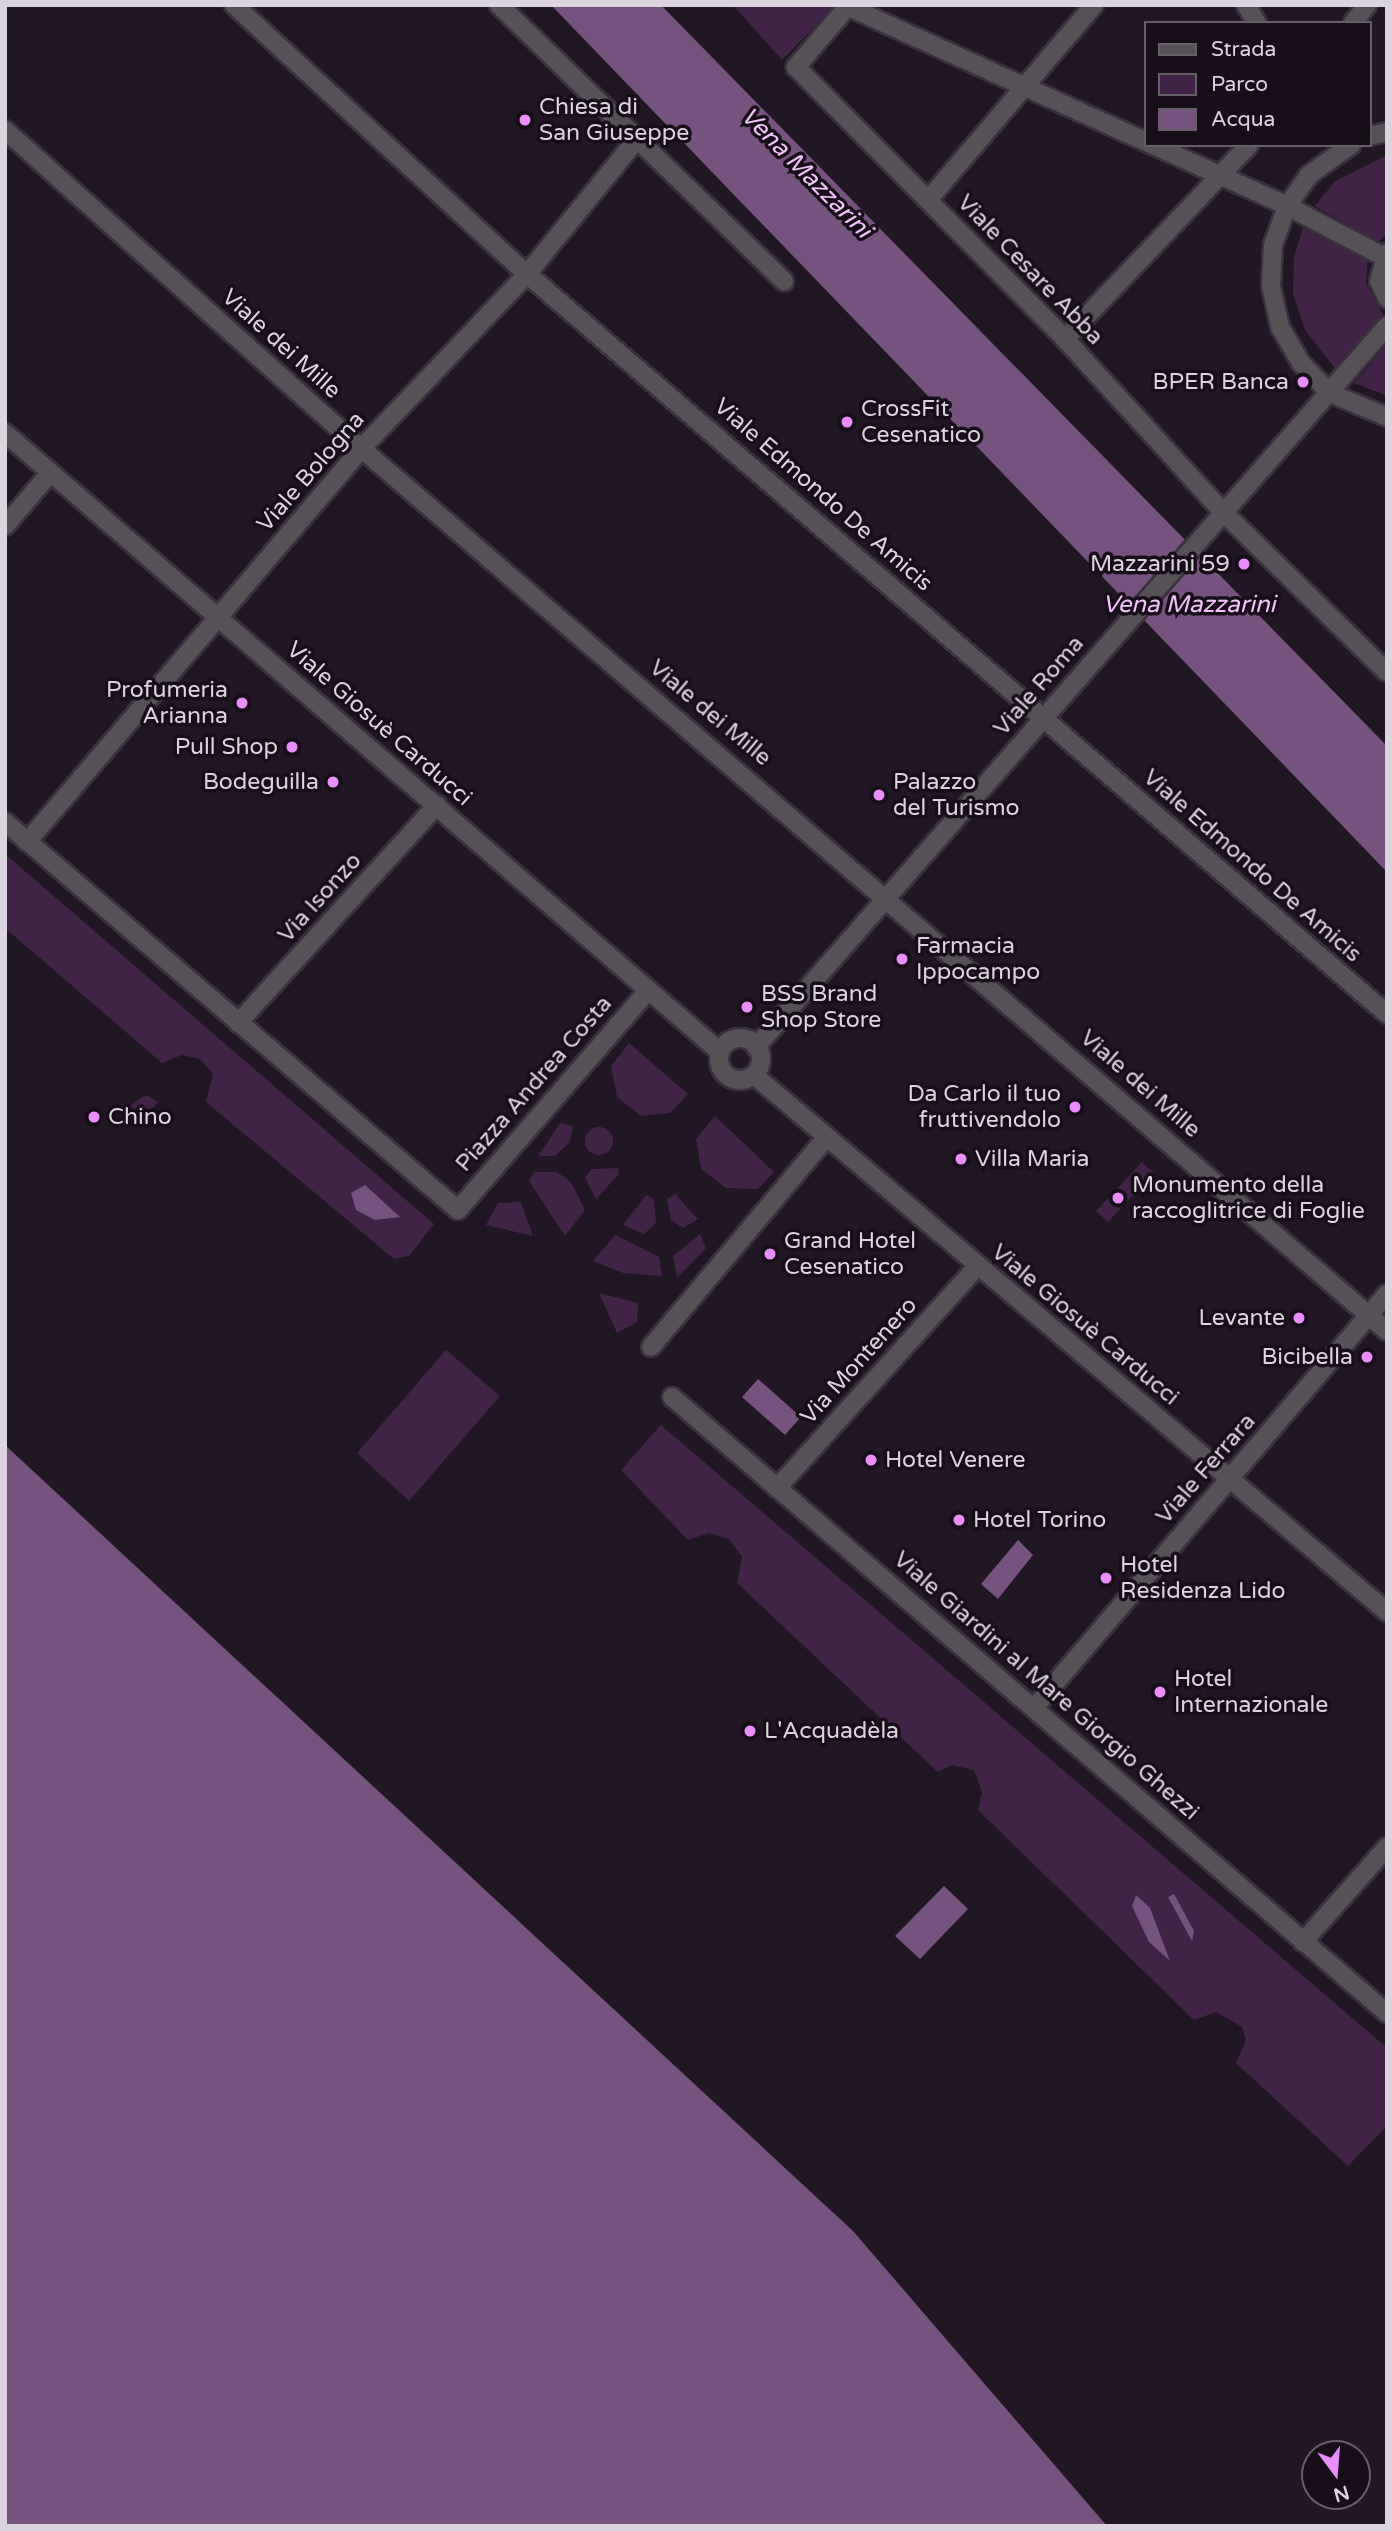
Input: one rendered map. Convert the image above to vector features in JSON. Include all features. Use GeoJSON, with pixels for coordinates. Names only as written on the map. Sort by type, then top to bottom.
{"type":"FeatureCollection","features":[{"type":"Feature","properties":{"kind":"street","name":"Viale Edmondo De Amicis"},"geometry":{"type":"LineString","coordinates":[[234,5],[527,274],[1387,1014]]}},
{"type":"Feature","properties":{"kind":"street"},"geometry":{"type":"LineString","coordinates":[[499,5],[785,281]]}},
{"type":"Feature","properties":{"kind":"street"},"geometry":{"type":"LineString","coordinates":[[928,200],[1024,91],[1094,5]]}},
{"type":"Feature","properties":{"kind":"street"},"geometry":{"type":"LineString","coordinates":[[1246,5],[1256,21]]}},
{"type":"Feature","properties":{"kind":"street"},"geometry":{"type":"LineString","coordinates":[[1355,21],[1367,5]]}},
{"type":"Feature","properties":{"kind":"street"},"geometry":{"type":"LineString","coordinates":[[849,6],[1024,91],[1144,145]]}},
{"type":"Feature","properties":{"kind":"street","name":"Viale Cesare Abba"},"geometry":{"type":"LineString","coordinates":[[849,6],[796,67],[1065,339],[1223,512],[1387,672]]}},
{"type":"Feature","properties":{"kind":"street","name":"Viale dei Mille"},"geometry":{"type":"LineString","coordinates":[[5,130],[362,448],[887,897],[1387,1331]]}},
{"type":"Feature","properties":{"kind":"street","name":"Viale Bologna"},"geometry":{"type":"LineString","coordinates":[[27,842],[362,448],[527,274],[637,139]]}},
{"type":"Feature","properties":{"kind":"street"},"geometry":{"type":"LineString","coordinates":[[1149,147],[1287,206],[1385,255],[1379,281],[1387,298]]}},
{"type":"Feature","properties":{"kind":"street"},"geometry":{"type":"LineString","coordinates":[[1065,339],[1221,179],[1247,147]]}},
{"type":"Feature","properties":{"kind":"street"},"geometry":{"type":"LineString","coordinates":[[1341,147],[1309,175],[1287,206],[1273,245],[1271,286],[1280,327],[1301,363],[1330,393],[1387,417]]}},
{"type":"Feature","properties":{"kind":"street","name":"Viale Roma"},"geometry":{"type":"LineString","coordinates":[[756,1047],[1387,326]]}},
{"type":"Feature","properties":{"kind":"street","name":"Viale Giosuè Carducci"},"geometry":{"type":"LineString","coordinates":[[5,433],[720,1052]]}},
{"type":"Feature","properties":{"kind":"street"},"geometry":{"type":"LineString","coordinates":[[5,526],[50,473]]}},
{"type":"Feature","properties":{"kind":"street","name":"Via Isonzo"},"geometry":{"type":"LineString","coordinates":[[238,1023],[437,805]]}},
{"type":"Feature","properties":{"kind":"street"},"geometry":{"type":"LineString","coordinates":[[5,822],[238,1023]]}},
{"type":"Feature","properties":{"kind":"street","name":"Piazza Andrea Costa"},"geometry":{"type":"LineString","coordinates":[[238,1023],[458,1210],[648,991]]}},
{"type":"Feature","properties":{"kind":"street"},"geometry":{"type":"LineString","coordinates":[[740,1039],[756,1047],[760,1058],[754,1075],[728,1077],[720,1052],[740,1039]]}},
{"type":"Feature","properties":{"kind":"street","name":"Viale Giosuè Carducci"},"geometry":{"type":"LineString","coordinates":[[754,1075],[977,1267],[1387,1612]]}},
{"type":"Feature","properties":{"kind":"street"},"geometry":{"type":"LineString","coordinates":[[650,1347],[826,1138]]}},
{"type":"Feature","properties":{"kind":"street","name":"Via Montenero"},"geometry":{"type":"LineString","coordinates":[[777,1488],[977,1267]]}},
{"type":"Feature","properties":{"kind":"street","name":"Viale Ferrara"},"geometry":{"type":"LineString","coordinates":[[1034,1707],[1387,1294]]}},
{"type":"Feature","properties":{"kind":"street","name":"Viale Giardini al Mare Giorgio Ghezzi"},"geometry":{"type":"LineString","coordinates":[[672,1396],[1387,2013]]}},
{"type":"Feature","properties":{"kind":"street"},"geometry":{"type":"LineString","coordinates":[[1303,1942],[1387,1847]]}},
{"type":"Feature","properties":{"kind":"green space"},"geometry":{"type":"Polygon","coordinates":[[[733,5],[836,5],[782,60],[733,5]]]}},
{"type":"Feature","properties":{"kind":"green space"},"geometry":{"type":"Polygon","coordinates":[[[1387,155],[1387,234],[1378,242],[1315,206],[1335,181],[1387,155]]]}},
{"type":"Feature","properties":{"kind":"green space"},"geometry":{"type":"Polygon","coordinates":[[[1304,225],[1368,258],[1366,283],[1383,315],[1337,371],[1305,330],[1293,294],[1294,257],[1304,225]]]}},
{"type":"Feature","properties":{"kind":"green space"},"geometry":{"type":"Polygon","coordinates":[[[1387,344],[1387,396],[1354,383],[1387,344]]]}},
{"type":"Feature","properties":{"kind":"green space"},"geometry":{"type":"Polygon","coordinates":[[[5,854],[434,1224],[409,1256],[394,1259],[206,1102],[213,1074],[200,1059],[182,1055],[162,1063],[5,928],[5,854]]]}},
{"type":"Feature","properties":{"kind":"green space"},"geometry":{"type":"Polygon","coordinates":[[[629,1043],[688,1094],[670,1113],[641,1116],[617,1097],[611,1066],[629,1043]]]}},
{"type":"Feature","properties":{"kind":"green space"},"geometry":{"type":"Polygon","coordinates":[[[146,1095],[158,1102],[137,1128],[123,1110],[146,1095]]]}},
{"type":"Feature","properties":{"kind":"green space"},"geometry":{"type":"Polygon","coordinates":[[[715,1116],[774,1172],[758,1189],[726,1188],[701,1169],[696,1139],[715,1116]]]}},
{"type":"Feature","properties":{"kind":"green space"},"geometry":{"type":"Polygon","coordinates":[[[560,1123],[573,1126],[570,1142],[555,1156],[538,1156],[560,1123]]]}},
{"type":"Feature","properties":{"kind":"green space"},"geometry":{"type":"Polygon","coordinates":[[[599,1127],[609,1131],[613,1141],[609,1151],[599,1155],[589,1151],[585,1141],[589,1131],[599,1127]]]}},
{"type":"Feature","properties":{"kind":"green space"},"geometry":{"type":"Polygon","coordinates":[[[1142,1162],[1154,1173],[1108,1222],[1096,1211],[1142,1162]]]}},
{"type":"Feature","properties":{"kind":"green space"},"geometry":{"type":"Polygon","coordinates":[[[618,1168],[619,1174],[596,1199],[585,1178],[592,1169],[618,1168]]]}},
{"type":"Feature","properties":{"kind":"green space"},"geometry":{"type":"Polygon","coordinates":[[[534,1172],[557,1172],[571,1182],[585,1210],[565,1236],[529,1181],[534,1172]]]}},
{"type":"Feature","properties":{"kind":"green space"},"geometry":{"type":"Polygon","coordinates":[[[675,1194],[698,1219],[683,1228],[671,1220],[667,1199],[675,1194]]]}},
{"type":"Feature","properties":{"kind":"green space"},"geometry":{"type":"Polygon","coordinates":[[[646,1195],[654,1199],[656,1223],[644,1234],[623,1225],[646,1195]]]}},
{"type":"Feature","properties":{"kind":"green space"},"geometry":{"type":"Polygon","coordinates":[[[521,1202],[533,1236],[486,1225],[498,1203],[521,1202]]]}},
{"type":"Feature","properties":{"kind":"green space"},"geometry":{"type":"Polygon","coordinates":[[[700,1234],[706,1248],[677,1278],[673,1256],[700,1234]]]}},
{"type":"Feature","properties":{"kind":"green space"},"geometry":{"type":"Polygon","coordinates":[[[615,1235],[659,1257],[662,1276],[623,1273],[593,1261],[615,1235]]]}},
{"type":"Feature","properties":{"kind":"green space"},"geometry":{"type":"Polygon","coordinates":[[[599,1293],[638,1303],[637,1322],[617,1333],[599,1293]]]}},
{"type":"Feature","properties":{"kind":"green space"},"geometry":{"type":"Polygon","coordinates":[[[446,1350],[500,1396],[409,1501],[357,1453],[446,1350]]]}},
{"type":"Feature","properties":{"kind":"green space"},"geometry":{"type":"Polygon","coordinates":[[[661,1425],[1387,2048],[1387,2126],[1348,2166],[1236,2063],[1246,2040],[1242,2027],[1216,2012],[1194,2020],[978,1810],[982,1792],[974,1770],[952,1765],[938,1772],[737,1583],[742,1557],[729,1539],[709,1533],[688,1540],[621,1470],[661,1425]]]}},
{"type":"Feature","properties":{"kind":"water","name":"Vena Mazzarini"},"geometry":{"type":"Polygon","coordinates":[[[551,5],[661,5],[1387,746],[1387,872],[551,5]]]}},
{"type":"Feature","properties":{"kind":"water"},"geometry":{"type":"Polygon","coordinates":[[[365,1185],[400,1217],[375,1220],[356,1210],[351,1193],[365,1185]]]}},
{"type":"Feature","properties":{"kind":"water"},"geometry":{"type":"Polygon","coordinates":[[[758,1379],[801,1417],[785,1435],[742,1397],[758,1379]]]}},
{"type":"Feature","properties":{"kind":"water"},"geometry":{"type":"Polygon","coordinates":[[[5,1445],[853,2231],[1107,2526],[5,2526],[5,1445]]]}},
{"type":"Feature","properties":{"kind":"water"},"geometry":{"type":"Polygon","coordinates":[[[1018,1540],[1033,1555],[998,1599],[981,1584],[1018,1540]]]}},
{"type":"Feature","properties":{"kind":"water"},"geometry":{"type":"Polygon","coordinates":[[[944,1886],[968,1909],[920,1959],[895,1936],[944,1886]]]}},
{"type":"Feature","properties":{"kind":"water"},"geometry":{"type":"Polygon","coordinates":[[[1174,1894],[1194,1931],[1192,1941],[1168,1897],[1174,1894]]]}},
{"type":"Feature","properties":{"kind":"water"},"geometry":{"type":"Polygon","coordinates":[[[1136,1895],[1150,1908],[1170,1961],[1149,1942],[1132,1906],[1136,1895]]]}},
{"type":"Feature","properties":{"kind":"place","name":"Chiesa di San Giuseppe"},"geometry":{"type":"Point","coordinates":[525,120]}},
{"type":"Feature","properties":{"kind":"place","name":"BPER Banca"},"geometry":{"type":"Point","coordinates":[1303,382]}},
{"type":"Feature","properties":{"kind":"place","name":"CrossFit Cesenatico"},"geometry":{"type":"Point","coordinates":[847,422]}},
{"type":"Feature","properties":{"kind":"place","name":"Mazzarini 59"},"geometry":{"type":"Point","coordinates":[1244,564]}},
{"type":"Feature","properties":{"kind":"place","name":"Profumeria Arianna"},"geometry":{"type":"Point","coordinates":[242,703]}},
{"type":"Feature","properties":{"kind":"place","name":"Pull Shop"},"geometry":{"type":"Point","coordinates":[292,747]}},
{"type":"Feature","properties":{"kind":"place","name":"Bodeguilla"},"geometry":{"type":"Point","coordinates":[333,782]}},
{"type":"Feature","properties":{"kind":"place","name":"Palazzo del Turismo"},"geometry":{"type":"Point","coordinates":[879,795]}},
{"type":"Feature","properties":{"kind":"place","name":"Farmacia Ippocampo"},"geometry":{"type":"Point","coordinates":[902,959]}},
{"type":"Feature","properties":{"kind":"place","name":"BSS Brand Shop Store"},"geometry":{"type":"Point","coordinates":[747,1007]}},
{"type":"Feature","properties":{"kind":"place","name":"Da Carlo il tuo fruttivendolo"},"geometry":{"type":"Point","coordinates":[1075,1107]}},
{"type":"Feature","properties":{"kind":"place","name":"Chino"},"geometry":{"type":"Point","coordinates":[94,1117]}},
{"type":"Feature","properties":{"kind":"place","name":"Villa Maria"},"geometry":{"type":"Point","coordinates":[961,1159]}},
{"type":"Feature","properties":{"kind":"place","name":"Monumento della raccoglitrice di Foglie"},"geometry":{"type":"Point","coordinates":[1118,1198]}},
{"type":"Feature","properties":{"kind":"place","name":"Grand Hotel Cesenatico"},"geometry":{"type":"Point","coordinates":[770,1254]}},
{"type":"Feature","properties":{"kind":"place","name":"Levante"},"geometry":{"type":"Point","coordinates":[1299,1318]}},
{"type":"Feature","properties":{"kind":"place","name":"Bicibella"},"geometry":{"type":"Point","coordinates":[1367,1357]}},
{"type":"Feature","properties":{"kind":"place","name":"Hotel Venere"},"geometry":{"type":"Point","coordinates":[871,1460]}},
{"type":"Feature","properties":{"kind":"place","name":"Hotel Torino"},"geometry":{"type":"Point","coordinates":[959,1520]}},
{"type":"Feature","properties":{"kind":"place","name":"Hotel Residenza Lido"},"geometry":{"type":"Point","coordinates":[1106,1578]}},
{"type":"Feature","properties":{"kind":"place","name":"Hotel Internazionale"},"geometry":{"type":"Point","coordinates":[1160,1692]}},
{"type":"Feature","properties":{"kind":"place","name":"L'Acquadèla"},"geometry":{"type":"Point","coordinates":[750,1731]}}]}
